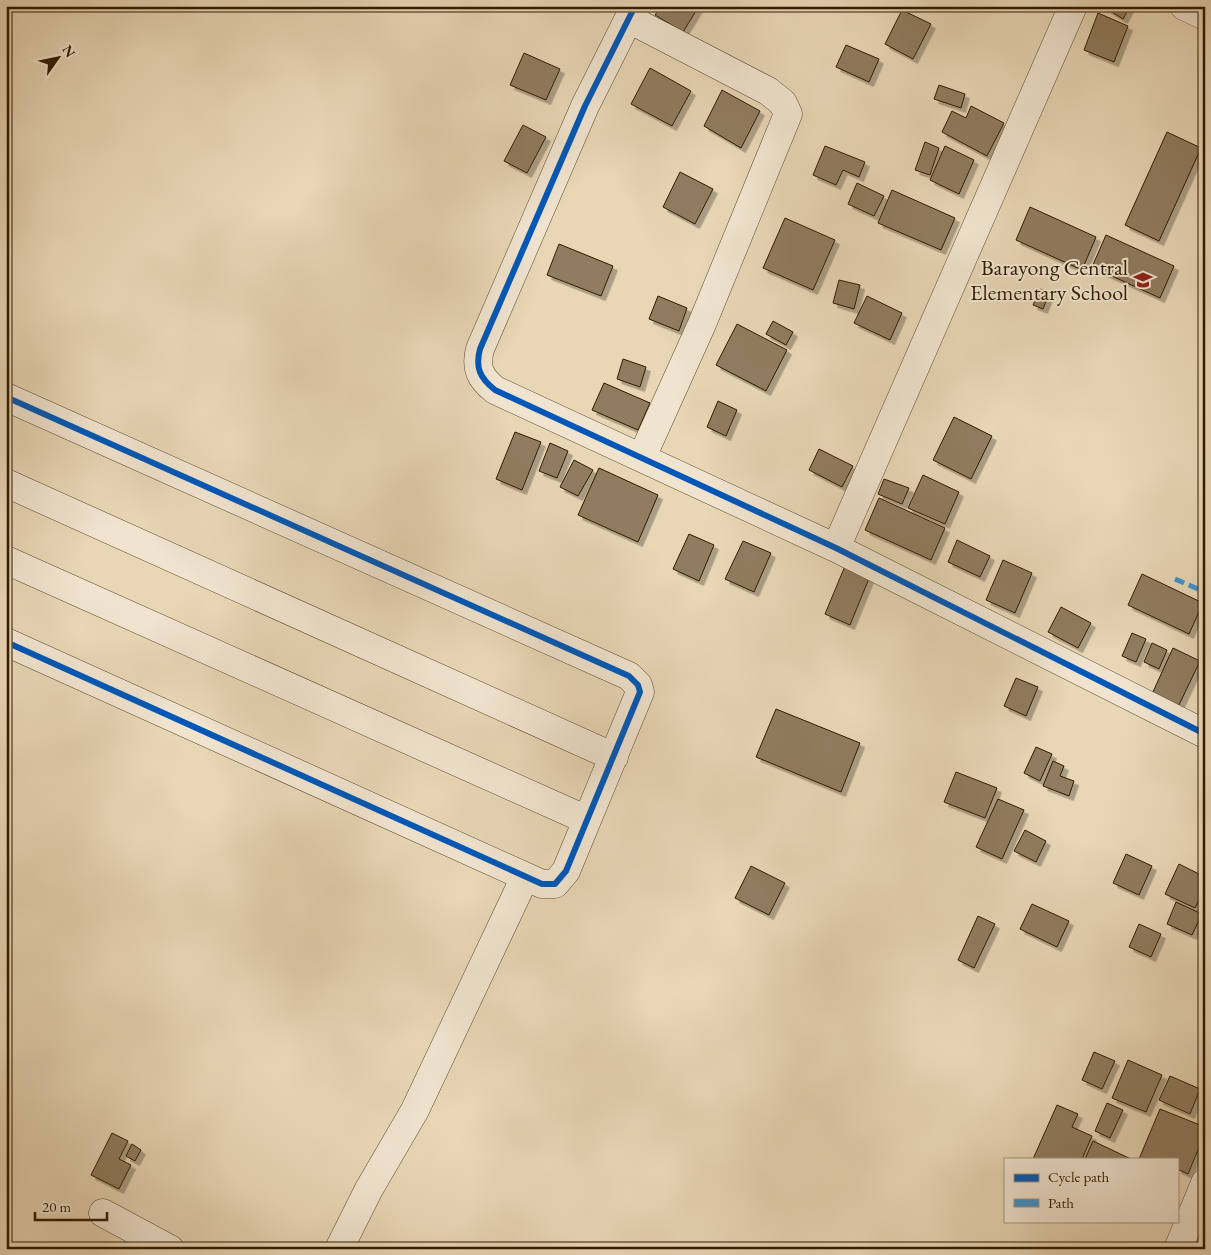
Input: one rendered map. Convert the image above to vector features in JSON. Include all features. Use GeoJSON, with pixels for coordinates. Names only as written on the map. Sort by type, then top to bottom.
{"type":"FeatureCollection","features":[{"type":"Feature","properties":{"kind":"street"},"geometry":{"type":"LineString","coordinates":[[836,548],[1073,6]]}},
{"type":"Feature","properties":{"kind":"street"},"geometry":{"type":"LineString","coordinates":[[1184,6],[1205,16]]}},
{"type":"Feature","properties":{"kind":"street"},"geometry":{"type":"LineString","coordinates":[[642,457],[702,324],[788,114],[783,103],[768,91],[632,13],[581,115],[480,349],[477,360],[478,372],[485,382],[495,390],[836,548],[1205,734]]}},
{"type":"Feature","properties":{"kind":"street"},"geometry":{"type":"LineString","coordinates":[[6,397],[628,676],[638,685],[640,692],[561,879],[555,884],[542,884],[6,642]]}},
{"type":"Feature","properties":{"kind":"street"},"geometry":{"type":"LineString","coordinates":[[6,483],[614,757]]}},
{"type":"Feature","properties":{"kind":"street"},"geometry":{"type":"LineString","coordinates":[[6,560],[587,820]]}},
{"type":"Feature","properties":{"kind":"street"},"geometry":{"type":"LineString","coordinates":[[339,1249],[369,1188],[415,1110],[525,877]]}},
{"type":"Feature","properties":{"kind":"street"},"geometry":{"type":"LineString","coordinates":[[1178,1249],[1205,1184]]}},
{"type":"Feature","properties":{"kind":"street"},"geometry":{"type":"LineString","coordinates":[[103,1213],[170,1249]]}},
{"type":"Feature","properties":{"kind":"building"},"geometry":{"type":"Polygon","coordinates":[[[661,6],[699,6],[683,32],[655,15],[661,6]]]}},
{"type":"Feature","properties":{"kind":"building"},"geometry":{"type":"Polygon","coordinates":[[[1102,6],[1130,6],[1123,19],[1102,6]]]}},
{"type":"Feature","properties":{"kind":"building"},"geometry":{"type":"Polygon","coordinates":[[[902,10],[931,24],[913,59],[885,44],[902,10]]]}},
{"type":"Feature","properties":{"kind":"building"},"geometry":{"type":"Polygon","coordinates":[[[1098,13],[1128,26],[1114,62],[1084,50],[1098,13]]]}},
{"type":"Feature","properties":{"kind":"building"},"geometry":{"type":"Polygon","coordinates":[[[846,45],[879,59],[869,82],[836,67],[846,45]]]}},
{"type":"Feature","properties":{"kind":"building"},"geometry":{"type":"Polygon","coordinates":[[[524,53],[560,69],[546,100],[510,85],[524,53]]]}},
{"type":"Feature","properties":{"kind":"building"},"geometry":{"type":"Polygon","coordinates":[[[650,68],[691,91],[672,126],[631,104],[650,68]]]}},
{"type":"Feature","properties":{"kind":"building"},"geometry":{"type":"Polygon","coordinates":[[[939,85],[965,94],[961,108],[934,99],[939,85]]]}},
{"type":"Feature","properties":{"kind":"building"},"geometry":{"type":"Polygon","coordinates":[[[722,90],[760,111],[741,148],[704,126],[722,90]]]}},
{"type":"Feature","properties":{"kind":"building"},"geometry":{"type":"Polygon","coordinates":[[[971,106],[1004,123],[987,156],[942,132],[952,111],[966,118],[971,106]]]}},
{"type":"Feature","properties":{"kind":"building"},"geometry":{"type":"Polygon","coordinates":[[[523,125],[546,137],[527,173],[504,161],[523,125]]]}},
{"type":"Feature","properties":{"kind":"building"},"geometry":{"type":"Polygon","coordinates":[[[1167,132],[1201,148],[1159,241],[1125,225],[1167,132]]]}},
{"type":"Feature","properties":{"kind":"building"},"geometry":{"type":"Polygon","coordinates":[[[925,142],[939,148],[930,175],[915,170],[925,142]]]}},
{"type":"Feature","properties":{"kind":"building"},"geometry":{"type":"Polygon","coordinates":[[[825,146],[865,162],[859,177],[843,170],[836,185],[813,175],[825,146]]]}},
{"type":"Feature","properties":{"kind":"building"},"geometry":{"type":"Polygon","coordinates":[[[945,146],[974,160],[959,194],[930,180],[945,146]]]}},
{"type":"Feature","properties":{"kind":"building"},"geometry":{"type":"Polygon","coordinates":[[[680,172],[713,189],[695,224],[663,207],[680,172]]]}},
{"type":"Feature","properties":{"kind":"building"},"geometry":{"type":"Polygon","coordinates":[[[857,183],[884,196],[874,216],[848,204],[857,183]]]}},
{"type":"Feature","properties":{"kind":"building"},"geometry":{"type":"Polygon","coordinates":[[[892,190],[955,218],[941,250],[878,223],[892,190]]]}},
{"type":"Feature","properties":{"kind":"building"},"geometry":{"type":"Polygon","coordinates":[[[1030,207],[1096,237],[1082,270],[1016,240],[1030,207]]]}},
{"type":"Feature","properties":{"kind":"building"},"geometry":{"type":"Polygon","coordinates":[[[785,218],[835,240],[813,290],[763,268],[785,218]]]}},
{"type":"Feature","properties":{"kind":"building"},"geometry":{"type":"Polygon","coordinates":[[[1106,235],[1174,266],[1160,298],[1092,267],[1106,235]]]}},
{"type":"Feature","properties":{"kind":"building"},"geometry":{"type":"Polygon","coordinates":[[[559,244],[613,266],[601,296],[547,275],[559,244]]]}},
{"type":"Feature","properties":{"kind":"building"},"geometry":{"type":"Polygon","coordinates":[[[839,280],[860,285],[854,309],[833,303],[839,280]]]}},
{"type":"Feature","properties":{"kind":"building"},"geometry":{"type":"Polygon","coordinates":[[[1040,289],[1049,293],[1043,309],[1033,305],[1040,289]]]}},
{"type":"Feature","properties":{"kind":"building"},"geometry":{"type":"Polygon","coordinates":[[[658,296],[687,308],[679,331],[649,319],[658,296]]]}},
{"type":"Feature","properties":{"kind":"building"},"geometry":{"type":"Polygon","coordinates":[[[867,296],[902,313],[890,340],[854,323],[867,296]]]}},
{"type":"Feature","properties":{"kind":"building"},"geometry":{"type":"Polygon","coordinates":[[[773,321],[793,332],[786,345],[766,334],[773,321]]]}},
{"type":"Feature","properties":{"kind":"building"},"geometry":{"type":"Polygon","coordinates":[[[737,324],[787,350],[766,391],[716,365],[737,324]]]}},
{"type":"Feature","properties":{"kind":"building"},"geometry":{"type":"Polygon","coordinates":[[[623,359],[646,367],[640,387],[617,379],[623,359]]]}},
{"type":"Feature","properties":{"kind":"building"},"geometry":{"type":"Polygon","coordinates":[[[604,383],[650,403],[638,430],[592,410],[604,383]]]}},
{"type":"Feature","properties":{"kind":"building"},"geometry":{"type":"Polygon","coordinates":[[[718,401],[737,410],[726,436],[707,427],[718,401]]]}},
{"type":"Feature","properties":{"kind":"building"},"geometry":{"type":"Polygon","coordinates":[[[954,417],[992,436],[971,479],[933,460],[954,417]]]}},
{"type":"Feature","properties":{"kind":"building"},"geometry":{"type":"Polygon","coordinates":[[[515,432],[541,442],[522,490],[496,479],[515,432]]]}},
{"type":"Feature","properties":{"kind":"building"},"geometry":{"type":"Polygon","coordinates":[[[550,443],[568,451],[557,478],[539,471],[550,443]]]}},
{"type":"Feature","properties":{"kind":"building"},"geometry":{"type":"Polygon","coordinates":[[[819,449],[853,466],[842,487],[809,470],[819,449]]]}},
{"type":"Feature","properties":{"kind":"building"},"geometry":{"type":"Polygon","coordinates":[[[574,460],[593,470],[578,496],[560,487],[574,460]]]}},
{"type":"Feature","properties":{"kind":"building"},"geometry":{"type":"Polygon","coordinates":[[[599,468],[658,495],[638,542],[578,515],[599,468]]]}},
{"type":"Feature","properties":{"kind":"building"},"geometry":{"type":"Polygon","coordinates":[[[923,475],[959,492],[945,524],[908,508],[923,475]]]}},
{"type":"Feature","properties":{"kind":"building"},"geometry":{"type":"Polygon","coordinates":[[[884,479],[909,488],[902,504],[878,494],[884,479]]]}},
{"type":"Feature","properties":{"kind":"building"},"geometry":{"type":"Polygon","coordinates":[[[879,498],[945,528],[931,560],[865,530],[879,498]]]}},
{"type":"Feature","properties":{"kind":"building"},"geometry":{"type":"Polygon","coordinates":[[[689,534],[714,545],[699,581],[673,569],[689,534]]]}},
{"type":"Feature","properties":{"kind":"building"},"geometry":{"type":"Polygon","coordinates":[[[957,540],[990,556],[980,577],[948,562],[957,540]]]}},
{"type":"Feature","properties":{"kind":"building"},"geometry":{"type":"Polygon","coordinates":[[[743,541],[771,553],[754,592],[725,579],[743,541]]]}},
{"type":"Feature","properties":{"kind":"building"},"geometry":{"type":"Polygon","coordinates":[[[1003,560],[1032,573],[1015,613],[986,600],[1003,560]]]}},
{"type":"Feature","properties":{"kind":"building"},"geometry":{"type":"Polygon","coordinates":[[[845,566],[870,576],[850,625],[825,614],[845,566]]]}},
{"type":"Feature","properties":{"kind":"building"},"geometry":{"type":"Polygon","coordinates":[[[1142,574],[1203,603],[1189,634],[1128,605],[1142,574]]]}},
{"type":"Feature","properties":{"kind":"building"},"geometry":{"type":"Polygon","coordinates":[[[1061,607],[1091,623],[1078,648],[1048,632],[1061,607]]]}},
{"type":"Feature","properties":{"kind":"building"},"geometry":{"type":"Polygon","coordinates":[[[1132,633],[1146,639],[1136,662],[1122,656],[1132,633]]]}},
{"type":"Feature","properties":{"kind":"building"},"geometry":{"type":"Polygon","coordinates":[[[1152,643],[1167,650],[1159,669],[1144,662],[1152,643]]]}},
{"type":"Feature","properties":{"kind":"building"},"geometry":{"type":"Polygon","coordinates":[[[1173,648],[1200,661],[1178,707],[1152,694],[1173,648]]]}},
{"type":"Feature","properties":{"kind":"building"},"geometry":{"type":"Polygon","coordinates":[[[1016,678],[1038,687],[1026,716],[1004,706],[1016,678]]]}},
{"type":"Feature","properties":{"kind":"building"},"geometry":{"type":"Polygon","coordinates":[[[776,709],[860,743],[841,792],[756,757],[776,709]]]}},
{"type":"Feature","properties":{"kind":"building"},"geometry":{"type":"Polygon","coordinates":[[[1036,747],[1052,754],[1040,781],[1024,773],[1036,747]]]}},
{"type":"Feature","properties":{"kind":"building"},"geometry":{"type":"Polygon","coordinates":[[[1053,761],[1064,766],[1060,776],[1074,781],[1069,796],[1043,786],[1053,761]]]}},
{"type":"Feature","properties":{"kind":"building"},"geometry":{"type":"Polygon","coordinates":[[[956,772],[997,788],[985,818],[944,802],[956,772]]]}},
{"type":"Feature","properties":{"kind":"building"},"geometry":{"type":"Polygon","coordinates":[[[998,799],[1024,810],[1002,859],[976,847],[998,799]]]}},
{"type":"Feature","properties":{"kind":"building"},"geometry":{"type":"Polygon","coordinates":[[[1025,830],[1046,841],[1036,862],[1014,851],[1025,830]]]}},
{"type":"Feature","properties":{"kind":"building"},"geometry":{"type":"Polygon","coordinates":[[[1126,854],[1152,866],[1139,895],[1113,883],[1126,854]]]}},
{"type":"Feature","properties":{"kind":"building"},"geometry":{"type":"Polygon","coordinates":[[[1179,864],[1205,877],[1205,888],[1195,908],[1165,894],[1179,864]]]}},
{"type":"Feature","properties":{"kind":"building"},"geometry":{"type":"Polygon","coordinates":[[[751,866],[785,883],[769,915],[735,898],[751,866]]]}},
{"type":"Feature","properties":{"kind":"building"},"geometry":{"type":"Polygon","coordinates":[[[1176,902],[1202,914],[1192,935],[1167,924],[1176,902]]]}},
{"type":"Feature","properties":{"kind":"building"},"geometry":{"type":"Polygon","coordinates":[[[1032,904],[1069,921],[1057,947],[1020,929],[1032,904]]]}},
{"type":"Feature","properties":{"kind":"building"},"geometry":{"type":"Polygon","coordinates":[[[978,916],[995,924],[974,968],[958,960],[978,916]]]}},
{"type":"Feature","properties":{"kind":"building"},"geometry":{"type":"Polygon","coordinates":[[[1139,924],[1161,934],[1151,957],[1129,947],[1139,924]]]}},
{"type":"Feature","properties":{"kind":"building"},"geometry":{"type":"Polygon","coordinates":[[[1094,1052],[1115,1061],[1102,1089],[1082,1080],[1094,1052]]]}},
{"type":"Feature","properties":{"kind":"building"},"geometry":{"type":"Polygon","coordinates":[[[1128,1060],[1162,1075],[1146,1112],[1112,1098],[1128,1060]]]}},
{"type":"Feature","properties":{"kind":"building"},"geometry":{"type":"Polygon","coordinates":[[[1170,1076],[1200,1089],[1190,1114],[1159,1100],[1170,1076]]]}},
{"type":"Feature","properties":{"kind":"building"},"geometry":{"type":"Polygon","coordinates":[[[1107,1103],[1123,1110],[1110,1138],[1095,1131],[1107,1103]]]}},
{"type":"Feature","properties":{"kind":"building"},"geometry":{"type":"Polygon","coordinates":[[[1057,1105],[1078,1114],[1072,1127],[1092,1136],[1082,1158],[1033,1158],[1057,1105]]]}},
{"type":"Feature","properties":{"kind":"building"},"geometry":{"type":"Polygon","coordinates":[[[1160,1109],[1205,1127],[1205,1133],[1188,1174],[1178,1169],[1178,1158],[1139,1158],[1160,1109]]]}},
{"type":"Feature","properties":{"kind":"building"},"geometry":{"type":"Polygon","coordinates":[[[112,1133],[128,1141],[119,1159],[131,1165],[119,1189],[91,1175],[112,1133]]]}},
{"type":"Feature","properties":{"kind":"building"},"geometry":{"type":"Polygon","coordinates":[[[1093,1141],[1129,1158],[1085,1158],[1093,1141]]]}},
{"type":"Feature","properties":{"kind":"building"},"geometry":{"type":"Polygon","coordinates":[[[132,1144],[141,1150],[135,1161],[126,1156],[132,1144]]]}},
{"type":"Feature","properties":{"kind":"marked path"},"geometry":{"type":"LineString","coordinates":[[1175,579],[1205,592]]}},
{"type":"Feature","properties":{"kind":"cycle path"},"geometry":{"type":"LineString","coordinates":[[635,6],[585,106],[480,349],[478,362],[482,377],[495,390],[836,548],[1205,734]]}},
{"type":"Feature","properties":{"kind":"cycle path"},"geometry":{"type":"LineString","coordinates":[[6,397],[629,676],[638,685],[640,692],[566,871],[555,884],[542,884],[6,642]]}},
{"type":"Feature","properties":{"kind":"place","name":"Barayong Central Elementary School"},"geometry":{"type":"Point","coordinates":[1143,280]}}]}
